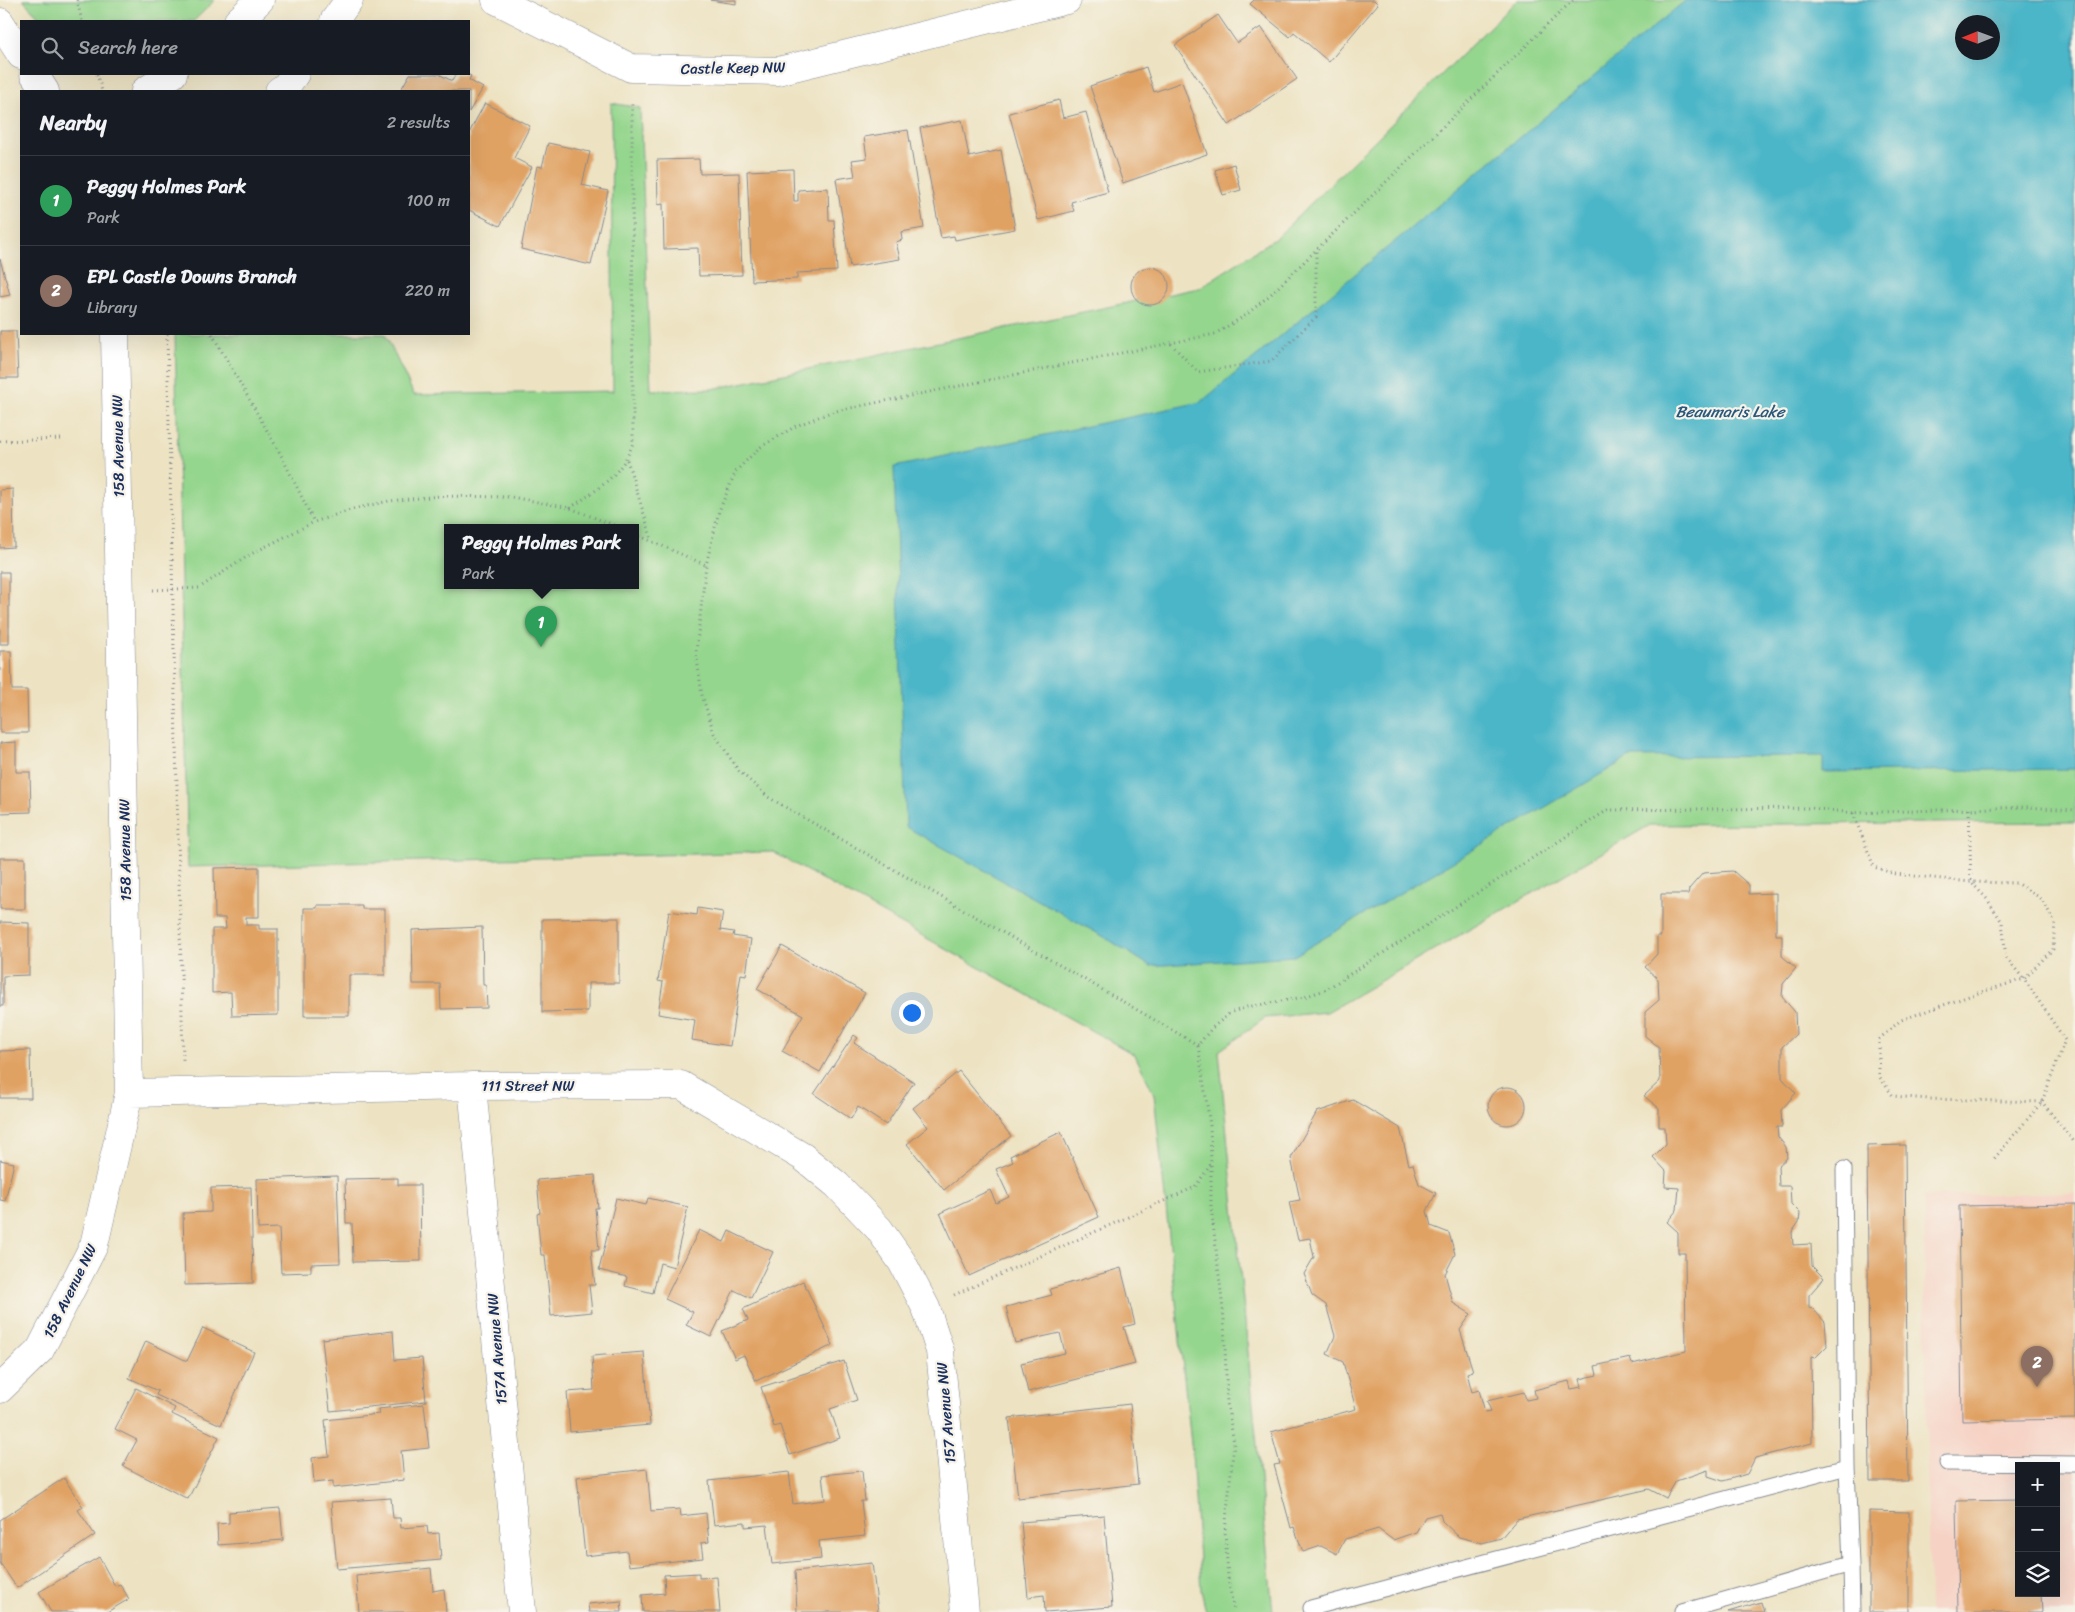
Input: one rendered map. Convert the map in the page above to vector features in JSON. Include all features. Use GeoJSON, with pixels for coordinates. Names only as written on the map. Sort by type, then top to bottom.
{"type":"FeatureCollection","features":[{"type":"Feature","properties":{"kind":"street"},"geometry":{"type":"LineString","coordinates":[[239,20],[260,0]]}},
{"type":"Feature","properties":{"kind":"street"},"geometry":{"type":"LineString","coordinates":[[335,20],[349,0]]}},
{"type":"Feature","properties":{"kind":"street","name":"Castle Keep NW"},"geometry":{"type":"LineString","coordinates":[[496,0],[631,68],[778,71],[1067,0]]}},
{"type":"Feature","properties":{"kind":"street"},"geometry":{"type":"LineString","coordinates":[[0,22],[20,53]]}},
{"type":"Feature","properties":{"kind":"street"},"geometry":{"type":"LineString","coordinates":[[35,75],[44,90]]}},
{"type":"Feature","properties":{"kind":"street"},"geometry":{"type":"LineString","coordinates":[[146,90],[171,75]]}},
{"type":"Feature","properties":{"kind":"street"},"geometry":{"type":"LineString","coordinates":[[280,90],[294,75]]}},
{"type":"Feature","properties":{"kind":"street","name":"158 Avenue NW"},"geometry":{"type":"LineString","coordinates":[[0,1389],[40,1350],[94,1245],[129,1093],[115,335]]}},
{"type":"Feature","properties":{"kind":"street","name":"111 Street NW"},"geometry":{"type":"LineString","coordinates":[[129,1093],[472,1086],[681,1085],[803,1157],[837,1184],[878,1229]]}},
{"type":"Feature","properties":{"kind":"street","name":"157A Avenue NW"},"geometry":{"type":"LineString","coordinates":[[472,1086],[522,1612]]}},
{"type":"Feature","properties":{"kind":"street","name":"157 Avenue NW"},"geometry":{"type":"LineString","coordinates":[[878,1229],[902,1262],[926,1308],[940,1351],[965,1612]]}},
{"type":"Feature","properties":{"kind":"lane"},"geometry":{"type":"LineString","coordinates":[[1844,1170],[1847,1467],[1852,1612]]}},
{"type":"Feature","properties":{"kind":"lane"},"geometry":{"type":"LineString","coordinates":[[1947,1463],[2075,1464]]}},
{"type":"Feature","properties":{"kind":"lane"},"geometry":{"type":"LineString","coordinates":[[1312,1612],[1311,1608],[1320,1605],[1847,1467]]}},
{"type":"Feature","properties":{"kind":"lane"},"geometry":{"type":"LineString","coordinates":[[1682,1612],[1851,1564]]}},
{"type":"Feature","properties":{"kind":"path"},"geometry":{"type":"LineString","coordinates":[[77,0],[82,20]]}},
{"type":"Feature","properties":{"kind":"path"},"geometry":{"type":"LineString","coordinates":[[1198,1045],[768,797],[738,770],[714,734],[702,695],[696,652],[706,565],[719,511],[736,471],[759,448],[796,426],[831,412],[1215,334],[1246,315],[1271,294],[1573,0]]}},
{"type":"Feature","properties":{"kind":"path"},"geometry":{"type":"LineString","coordinates":[[570,508],[601,488],[627,460],[633,443],[631,68]]}},
{"type":"Feature","properties":{"kind":"path"},"geometry":{"type":"LineString","coordinates":[[97,75],[102,90]]}},
{"type":"Feature","properties":{"kind":"path"},"geometry":{"type":"LineString","coordinates":[[1171,343],[1198,372],[1271,361],[1316,317],[1316,251]]}},
{"type":"Feature","properties":{"kind":"path"},"geometry":{"type":"LineString","coordinates":[[167,335],[184,1092]]}},
{"type":"Feature","properties":{"kind":"path"},"geometry":{"type":"LineString","coordinates":[[213,335],[281,455],[314,522]]}},
{"type":"Feature","properties":{"kind":"path"},"geometry":{"type":"LineString","coordinates":[[0,441],[63,439]]}},
{"type":"Feature","properties":{"kind":"path"},"geometry":{"type":"LineString","coordinates":[[627,460],[652,540]]}},
{"type":"Feature","properties":{"kind":"path"},"geometry":{"type":"LineString","coordinates":[[120,592],[199,588],[251,554],[314,522],[353,509],[390,501],[440,496],[511,497],[570,508],[611,524]]}},
{"type":"Feature","properties":{"kind":"path"},"geometry":{"type":"LineString","coordinates":[[639,535],[706,565]]}},
{"type":"Feature","properties":{"kind":"path"},"geometry":{"type":"LineString","coordinates":[[1234,1612],[1228,1578],[1225,1531],[1234,1443],[1226,1404],[1224,1318],[1211,1206],[1210,1125],[1198,1045],[1212,1028],[1230,1013],[1247,1007],[1304,997],[1325,990],[1608,810],[1811,808],[1853,813],[2026,808],[2075,810]]}},
{"type":"Feature","properties":{"kind":"path"},"geometry":{"type":"LineString","coordinates":[[1970,810],[1971,882],[1987,899],[2002,922],[2006,958],[2024,979],[2065,1040],[2042,1102],[1993,1160]]}},
{"type":"Feature","properties":{"kind":"path"},"geometry":{"type":"LineString","coordinates":[[1853,813],[1874,867],[1895,874],[1971,882],[2016,882],[2042,899],[2055,923],[2052,949],[2024,979],[1974,994],[1901,1020],[1879,1039],[1879,1076],[1893,1096],[1929,1099],[2042,1102],[2075,1143]]}},
{"type":"Feature","properties":{"kind":"path"},"geometry":{"type":"LineString","coordinates":[[926,1308],[1195,1187],[1211,1164]]}},
{"type":"Feature","properties":{"kind":"shaded area"},"geometry":{"type":"Polygon","coordinates":[[[2075,1192],[2075,1612],[1929,1612],[1924,1196],[2075,1192]]]}},
{"type":"Feature","properties":{"kind":"green space"},"geometry":{"type":"Polygon","coordinates":[[[23,0],[215,0],[195,20],[42,20],[23,0]]]}},
{"type":"Feature","properties":{"kind":"green space"},"geometry":{"type":"Polygon","coordinates":[[[1517,0],[2075,0],[2075,822],[1650,825],[1327,1012],[1265,1018],[1219,1051],[1273,1612],[1206,1612],[1201,1590],[1192,1453],[1154,1094],[1135,1055],[773,852],[188,867],[175,335],[385,335],[414,395],[613,391],[611,103],[640,108],[651,390],[712,389],[1199,288],[1276,238],[1517,0]]]}},
{"type":"Feature","properties":{"kind":"water","name":"Beaumaris Lake"},"geometry":{"type":"Polygon","coordinates":[[[1686,0],[2075,0],[2075,769],[1823,772],[1823,756],[1630,757],[1294,956],[1150,966],[1106,938],[906,827],[894,467],[1201,402],[1686,0]]]}},
{"type":"Feature","properties":{"kind":"building"},"geometry":{"type":"Polygon","coordinates":[[[710,0],[736,0],[736,4],[710,0]]]}},
{"type":"Feature","properties":{"kind":"building"},"geometry":{"type":"Polygon","coordinates":[[[1254,0],[1374,0],[1378,4],[1329,62],[1294,32],[1290,37],[1250,4],[1254,0]]]}},
{"type":"Feature","properties":{"kind":"building"},"geometry":{"type":"Polygon","coordinates":[[[1218,15],[1237,43],[1261,27],[1297,79],[1229,125],[1175,45],[1218,15]]]}},
{"type":"Feature","properties":{"kind":"building"},"geometry":{"type":"Polygon","coordinates":[[[1146,67],[1154,92],[1182,82],[1207,154],[1123,183],[1090,86],[1146,67]]]}},
{"type":"Feature","properties":{"kind":"building"},"geometry":{"type":"Polygon","coordinates":[[[409,75],[441,75],[452,81],[455,75],[469,75],[471,76],[469,80],[483,88],[470,110],[470,90],[401,90],[409,75]]]}},
{"type":"Feature","properties":{"kind":"building"},"geometry":{"type":"Polygon","coordinates":[[[1059,100],[1063,118],[1086,112],[1108,192],[1071,202],[1074,211],[1038,220],[1009,113],[1059,100]]]}},
{"type":"Feature","properties":{"kind":"building"},"geometry":{"type":"Polygon","coordinates":[[[485,103],[530,126],[514,158],[532,167],[500,226],[470,211],[470,131],[485,103]]]}},
{"type":"Feature","properties":{"kind":"building"},"geometry":{"type":"Polygon","coordinates":[[[962,120],[969,157],[1001,150],[1015,229],[955,240],[954,236],[941,238],[920,128],[962,120]]]}},
{"type":"Feature","properties":{"kind":"building"},"geometry":{"type":"Polygon","coordinates":[[[908,130],[924,228],[901,232],[902,240],[896,242],[900,259],[850,267],[836,179],[855,176],[852,160],[867,158],[864,137],[908,130]]]}},
{"type":"Feature","properties":{"kind":"building"},"geometry":{"type":"Polygon","coordinates":[[[548,143],[590,152],[582,185],[608,191],[591,265],[521,249],[537,166],[542,167],[548,143]]]}},
{"type":"Feature","properties":{"kind":"building"},"geometry":{"type":"Polygon","coordinates":[[[699,159],[700,174],[739,173],[742,275],[699,276],[698,248],[664,249],[663,204],[658,205],[657,160],[699,159]]]}},
{"type":"Feature","properties":{"kind":"building"},"geometry":{"type":"Polygon","coordinates":[[[1234,164],[1241,190],[1223,195],[1215,170],[1234,164]]]}},
{"type":"Feature","properties":{"kind":"building"},"geometry":{"type":"Polygon","coordinates":[[[793,169],[794,201],[798,201],[798,190],[828,188],[829,220],[834,220],[837,271],[797,273],[797,279],[752,281],[747,171],[793,169]]]}},
{"type":"Feature","properties":{"kind":"building"},"geometry":{"type":"Polygon","coordinates":[[[0,259],[10,295],[0,297],[0,259]]]}},
{"type":"Feature","properties":{"kind":"building"},"geometry":{"type":"Polygon","coordinates":[[[1150,267],[1164,272],[1169,286],[1164,300],[1150,305],[1136,300],[1131,286],[1136,272],[1150,267]]]}},
{"type":"Feature","properties":{"kind":"building"},"geometry":{"type":"Polygon","coordinates":[[[0,331],[16,331],[18,378],[0,378],[0,331]]]}},
{"type":"Feature","properties":{"kind":"building"},"geometry":{"type":"Polygon","coordinates":[[[13,489],[14,547],[0,548],[0,490],[13,489]]]}},
{"type":"Feature","properties":{"kind":"building"},"geometry":{"type":"Polygon","coordinates":[[[0,572],[9,572],[9,644],[0,644],[0,572]]]}},
{"type":"Feature","properties":{"kind":"building"},"geometry":{"type":"Polygon","coordinates":[[[0,651],[11,651],[12,690],[27,690],[28,733],[0,733],[0,651]]]}},
{"type":"Feature","properties":{"kind":"building"},"geometry":{"type":"Polygon","coordinates":[[[16,742],[16,772],[30,772],[31,812],[0,813],[0,743],[16,742]]]}},
{"type":"Feature","properties":{"kind":"building"},"geometry":{"type":"Polygon","coordinates":[[[0,858],[25,858],[25,909],[0,909],[0,858]]]}},
{"type":"Feature","properties":{"kind":"building"},"geometry":{"type":"Polygon","coordinates":[[[259,867],[259,917],[246,917],[246,925],[259,925],[259,929],[278,929],[278,1015],[232,1016],[231,992],[212,993],[212,929],[226,929],[225,918],[215,918],[214,868],[259,867]]]}},
{"type":"Feature","properties":{"kind":"building"},"geometry":{"type":"Polygon","coordinates":[[[1733,871],[1749,885],[1749,894],[1776,893],[1776,935],[1782,935],[1782,956],[1796,968],[1783,984],[1782,997],[1795,1012],[1796,1034],[1782,1047],[1782,1078],[1796,1093],[1781,1110],[1782,1127],[1777,1127],[1778,1137],[1786,1147],[1787,1158],[1778,1166],[1779,1186],[1790,1186],[1791,1204],[1800,1213],[1799,1222],[1792,1232],[1793,1245],[1811,1244],[1812,1266],[1824,1278],[1809,1295],[1809,1308],[1813,1309],[1825,1322],[1827,1346],[1815,1358],[1811,1357],[1812,1443],[1755,1458],[1747,1474],[1723,1481],[1708,1476],[1708,1470],[1676,1481],[1666,1498],[1649,1489],[1517,1519],[1501,1538],[1482,1543],[1459,1537],[1442,1521],[1440,1513],[1425,1517],[1416,1532],[1393,1540],[1378,1529],[1345,1539],[1337,1554],[1321,1546],[1303,1552],[1294,1527],[1291,1528],[1274,1465],[1280,1464],[1271,1432],[1356,1409],[1343,1362],[1327,1354],[1335,1336],[1326,1305],[1312,1295],[1304,1274],[1314,1257],[1310,1238],[1298,1240],[1289,1202],[1300,1200],[1291,1158],[1317,1112],[1353,1100],[1400,1128],[1409,1165],[1413,1164],[1419,1184],[1436,1193],[1427,1211],[1431,1226],[1449,1233],[1455,1254],[1445,1274],[1453,1303],[1471,1314],[1460,1330],[1473,1371],[1467,1373],[1472,1392],[1479,1390],[1485,1412],[1491,1411],[1487,1401],[1524,1392],[1526,1400],[1536,1398],[1534,1390],[1569,1381],[1571,1389],[1582,1387],[1580,1379],[1597,1375],[1595,1366],[1630,1358],[1632,1364],[1686,1351],[1685,1253],[1678,1253],[1678,1232],[1667,1222],[1677,1210],[1679,1188],[1665,1187],[1666,1171],[1653,1157],[1666,1144],[1665,1127],[1659,1127],[1659,1108],[1644,1096],[1660,1081],[1659,1047],[1645,1036],[1645,1012],[1659,1000],[1658,979],[1645,967],[1657,954],[1657,936],[1661,936],[1661,894],[1688,894],[1689,889],[1703,873],[1733,871]]]}},
{"type":"Feature","properties":{"kind":"building"},"geometry":{"type":"Polygon","coordinates":[[[317,905],[362,905],[362,909],[385,909],[385,975],[349,975],[349,1016],[304,1016],[304,908],[317,908],[317,905]]]}},
{"type":"Feature","properties":{"kind":"building"},"geometry":{"type":"Polygon","coordinates":[[[698,908],[723,912],[720,930],[734,932],[733,936],[751,939],[746,975],[741,974],[730,1046],[692,1040],[695,1020],[658,1014],[663,982],[658,981],[669,911],[697,915],[698,908]]]}},
{"type":"Feature","properties":{"kind":"building"},"geometry":{"type":"Polygon","coordinates":[[[619,918],[619,983],[588,983],[588,1011],[542,1012],[542,919],[619,918]]]}},
{"type":"Feature","properties":{"kind":"building"},"geometry":{"type":"Polygon","coordinates":[[[0,922],[29,923],[29,975],[3,976],[3,1006],[0,1006],[0,922]]]}},
{"type":"Feature","properties":{"kind":"building"},"geometry":{"type":"Polygon","coordinates":[[[482,927],[483,985],[486,985],[487,1008],[441,1009],[440,984],[413,984],[412,930],[482,927]]]}},
{"type":"Feature","properties":{"kind":"building"},"geometry":{"type":"Polygon","coordinates":[[[782,946],[865,993],[820,1072],[782,1051],[803,1015],[757,989],[782,946]]]}},
{"type":"Feature","properties":{"kind":"building"},"geometry":{"type":"Polygon","coordinates":[[[854,1035],[858,1038],[854,1043],[914,1082],[886,1125],[858,1107],[851,1119],[814,1094],[854,1035]]]}},
{"type":"Feature","properties":{"kind":"building"},"geometry":{"type":"Polygon","coordinates":[[[30,1050],[31,1098],[0,1098],[0,1051],[30,1050]]]}},
{"type":"Feature","properties":{"kind":"building"},"geometry":{"type":"Polygon","coordinates":[[[959,1071],[1011,1136],[944,1190],[907,1144],[928,1127],[913,1108],[959,1071]]]}},
{"type":"Feature","properties":{"kind":"building"},"geometry":{"type":"Polygon","coordinates":[[[1507,1087],[1521,1092],[1526,1106],[1521,1120],[1507,1125],[1493,1120],[1488,1106],[1493,1092],[1507,1087]]]}},
{"type":"Feature","properties":{"kind":"building"},"geometry":{"type":"Polygon","coordinates":[[[1061,1132],[1099,1217],[969,1276],[940,1213],[990,1190],[996,1203],[1009,1197],[996,1169],[1013,1162],[1010,1156],[1061,1132]]]}},
{"type":"Feature","properties":{"kind":"building"},"geometry":{"type":"Polygon","coordinates":[[[1905,1145],[1908,1481],[1870,1481],[1867,1146],[1905,1145]]]}},
{"type":"Feature","properties":{"kind":"building"},"geometry":{"type":"Polygon","coordinates":[[[0,1160],[14,1163],[5,1201],[0,1200],[0,1160]]]}},
{"type":"Feature","properties":{"kind":"building"},"geometry":{"type":"Polygon","coordinates":[[[595,1175],[598,1208],[595,1208],[599,1250],[591,1250],[595,1285],[589,1285],[592,1312],[551,1316],[545,1255],[541,1255],[537,1214],[540,1213],[537,1180],[595,1175]]]}},
{"type":"Feature","properties":{"kind":"building"},"geometry":{"type":"Polygon","coordinates":[[[337,1176],[340,1263],[311,1264],[311,1272],[281,1273],[279,1228],[258,1229],[257,1179],[337,1176]]]}},
{"type":"Feature","properties":{"kind":"building"},"geometry":{"type":"Polygon","coordinates":[[[398,1178],[398,1185],[420,1185],[421,1261],[353,1262],[352,1223],[346,1223],[345,1179],[398,1178]]]}},
{"type":"Feature","properties":{"kind":"building"},"geometry":{"type":"Polygon","coordinates":[[[251,1187],[253,1283],[185,1285],[183,1213],[211,1212],[211,1188],[251,1187]]]}},
{"type":"Feature","properties":{"kind":"building"},"geometry":{"type":"Polygon","coordinates":[[[616,1198],[646,1205],[648,1198],[688,1207],[674,1267],[660,1263],[653,1293],[625,1286],[627,1277],[599,1270],[616,1198]]]}},
{"type":"Feature","properties":{"kind":"building"},"geometry":{"type":"Polygon","coordinates":[[[2075,1204],[2075,1419],[1962,1421],[1959,1206],[2075,1204]]]}},
{"type":"Feature","properties":{"kind":"building"},"geometry":{"type":"Polygon","coordinates":[[[699,1230],[724,1242],[729,1231],[773,1252],[751,1298],[734,1290],[711,1337],[686,1325],[693,1312],[665,1299],[699,1230]]]}},
{"type":"Feature","properties":{"kind":"building"},"geometry":{"type":"Polygon","coordinates":[[[1121,1268],[1135,1324],[1124,1327],[1135,1364],[1028,1392],[1021,1363],[1065,1353],[1060,1333],[1015,1343],[1006,1307],[1052,1295],[1050,1289],[1121,1268]]]}},
{"type":"Feature","properties":{"kind":"building"},"geometry":{"type":"Polygon","coordinates":[[[803,1281],[833,1345],[756,1381],[744,1355],[735,1359],[722,1331],[748,1320],[743,1309],[803,1281]]]}},
{"type":"Feature","properties":{"kind":"building"},"geometry":{"type":"Polygon","coordinates":[[[203,1328],[254,1352],[221,1425],[156,1395],[158,1391],[129,1378],[146,1341],[187,1361],[203,1328]]]}},
{"type":"Feature","properties":{"kind":"building"},"geometry":{"type":"Polygon","coordinates":[[[393,1331],[395,1360],[422,1358],[426,1401],[330,1411],[322,1339],[393,1331]]]}},
{"type":"Feature","properties":{"kind":"building"},"geometry":{"type":"Polygon","coordinates":[[[644,1352],[650,1425],[570,1432],[567,1392],[594,1390],[592,1356],[644,1352]]]}},
{"type":"Feature","properties":{"kind":"building"},"geometry":{"type":"Polygon","coordinates":[[[844,1361],[857,1400],[830,1409],[840,1438],[790,1455],[780,1425],[774,1427],[761,1387],[844,1361]]]}},
{"type":"Feature","properties":{"kind":"building"},"geometry":{"type":"Polygon","coordinates":[[[136,1388],[175,1408],[172,1414],[219,1437],[188,1499],[123,1466],[137,1440],[115,1429],[136,1388]]]}},
{"type":"Feature","properties":{"kind":"building"},"geometry":{"type":"Polygon","coordinates":[[[424,1404],[429,1448],[401,1451],[404,1480],[333,1488],[333,1481],[314,1483],[312,1458],[329,1456],[325,1420],[379,1414],[378,1409],[424,1404]]]}},
{"type":"Feature","properties":{"kind":"building"},"geometry":{"type":"Polygon","coordinates":[[[1130,1404],[1138,1484],[1018,1498],[1009,1418],[1130,1404]]]}},
{"type":"Feature","properties":{"kind":"building"},"geometry":{"type":"Polygon","coordinates":[[[647,1469],[651,1511],[680,1509],[681,1516],[706,1513],[709,1542],[701,1543],[703,1558],[629,1566],[627,1551],[585,1556],[577,1477],[647,1469]]]}},
{"type":"Feature","properties":{"kind":"building"},"geometry":{"type":"Polygon","coordinates":[[[862,1471],[865,1501],[861,1501],[865,1536],[819,1541],[821,1559],[772,1564],[767,1525],[745,1527],[745,1522],[714,1525],[709,1481],[789,1472],[793,1504],[825,1500],[822,1475],[862,1471]]]}},
{"type":"Feature","properties":{"kind":"building"},"geometry":{"type":"Polygon","coordinates":[[[64,1478],[83,1507],[78,1510],[95,1535],[17,1588],[0,1563],[0,1520],[64,1478]]]}},
{"type":"Feature","properties":{"kind":"building"},"geometry":{"type":"Polygon","coordinates":[[[391,1498],[393,1518],[400,1518],[401,1528],[427,1526],[428,1534],[439,1533],[441,1560],[337,1569],[331,1502],[391,1498]]]}},
{"type":"Feature","properties":{"kind":"building"},"geometry":{"type":"Polygon","coordinates":[[[2015,1500],[2015,1597],[2042,1597],[2043,1612],[1958,1612],[1956,1501],[2015,1500]]]}},
{"type":"Feature","properties":{"kind":"building"},"geometry":{"type":"Polygon","coordinates":[[[280,1508],[283,1540],[218,1545],[217,1524],[229,1523],[229,1512],[280,1508]]]}},
{"type":"Feature","properties":{"kind":"building"},"geometry":{"type":"Polygon","coordinates":[[[1869,1511],[1909,1512],[1909,1612],[1869,1612],[1869,1511]]]}},
{"type":"Feature","properties":{"kind":"building"},"geometry":{"type":"Polygon","coordinates":[[[1104,1515],[1112,1607],[1045,1612],[1044,1595],[1028,1597],[1021,1522],[1104,1515]]]}},
{"type":"Feature","properties":{"kind":"building"},"geometry":{"type":"Polygon","coordinates":[[[99,1557],[115,1586],[120,1584],[129,1599],[107,1612],[51,1612],[39,1592],[99,1557]]]}},
{"type":"Feature","properties":{"kind":"building"},"geometry":{"type":"Polygon","coordinates":[[[872,1563],[878,1612],[797,1612],[795,1571],[872,1563]]]}},
{"type":"Feature","properties":{"kind":"building"},"geometry":{"type":"Polygon","coordinates":[[[431,1568],[433,1591],[444,1589],[446,1612],[359,1612],[356,1576],[431,1568]]]}},
{"type":"Feature","properties":{"kind":"building"},"geometry":{"type":"Polygon","coordinates":[[[699,1573],[699,1578],[717,1577],[720,1612],[643,1612],[642,1595],[665,1593],[664,1575],[699,1573]]]}},
{"type":"Feature","properties":{"kind":"building"},"geometry":{"type":"Polygon","coordinates":[[[621,1601],[622,1612],[589,1612],[588,1604],[621,1601]]]}},
{"type":"Feature","properties":{"kind":"building"},"geometry":{"type":"Polygon","coordinates":[[[1761,1602],[1764,1612],[1728,1612],[1761,1602]]]}},
{"type":"Feature","properties":{"kind":"place","name":"Peggy Holmes Park"},"geometry":{"type":"Point","coordinates":[541,647]}},
{"type":"Feature","properties":{"kind":"place","name":"EPL Castle Downs Branch"},"geometry":{"type":"Point","coordinates":[2037,1387]}}]}
